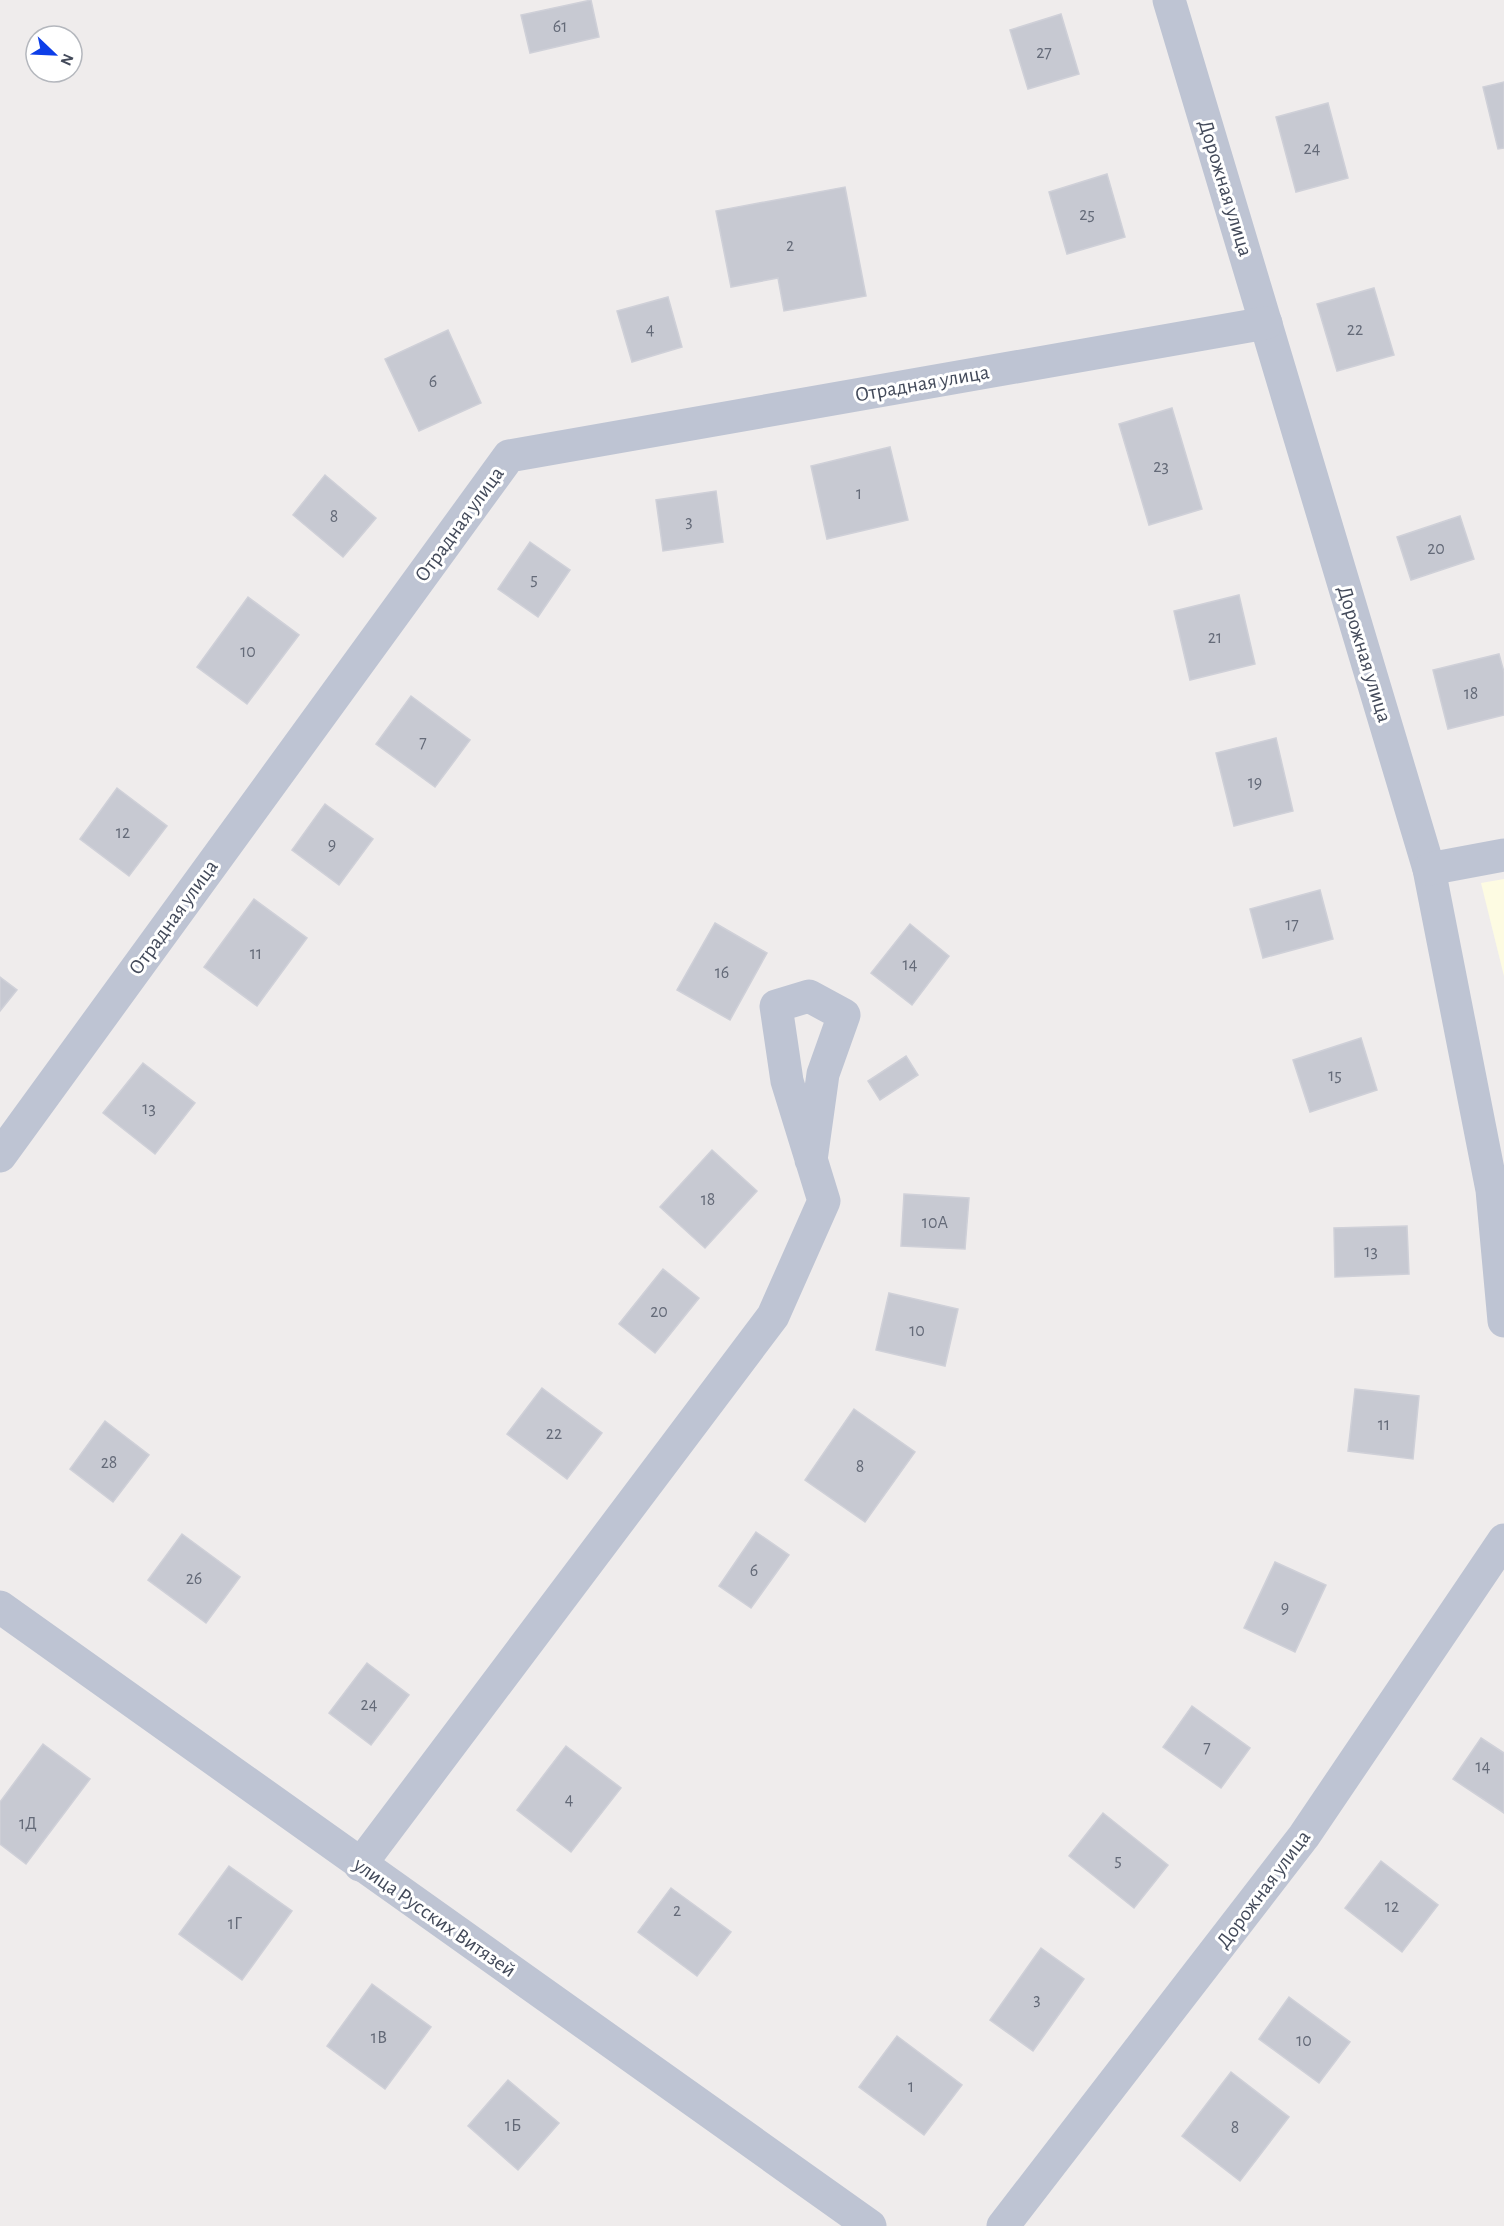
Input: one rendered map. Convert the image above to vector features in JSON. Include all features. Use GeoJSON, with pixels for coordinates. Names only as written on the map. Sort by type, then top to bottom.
{"type":"FeatureCollection","features":[{"type":"Feature","properties":{"kind":"street","name":"Дорожная улица"},"geometry":{"type":"LineString","coordinates":[[1169,0],[1429,869],[1492,1190],[1504,1320]]}},
{"type":"Feature","properties":{"kind":"street","name":"Отрадная улица"},"geometry":{"type":"LineString","coordinates":[[0,1156],[509,456],[1266,323]]}},
{"type":"Feature","properties":{"kind":"street"},"geometry":{"type":"LineString","coordinates":[[1429,869],[1504,855]]}},
{"type":"Feature","properties":{"kind":"street"},"geometry":{"type":"LineString","coordinates":[[360,1865],[773,1316],[824,1201],[811,1160]]}},
{"type":"Feature","properties":{"kind":"street","name":"Дорожная улица"},"geometry":{"type":"LineString","coordinates":[[1003,2226],[1304,1836],[1504,1540]]}},
{"type":"Feature","properties":{"kind":"street","name":"улица Русских Витязей"},"geometry":{"type":"LineString","coordinates":[[0,1607],[870,2226]]}},
{"type":"Feature","properties":{"kind":"shaded area"},"geometry":{"type":"Polygon","coordinates":[[[1504,879],[1504,976],[1481,883],[1504,879]]]}},
{"type":"Feature","properties":{"kind":"building"},"geometry":{"type":"Polygon","coordinates":[[[591,0],[599,37],[530,53],[521,15],[591,0]]]}},
{"type":"Feature","properties":{"kind":"building"},"geometry":{"type":"Polygon","coordinates":[[[1061,14],[1079,74],[1028,89],[1010,30],[1061,14]]]}},
{"type":"Feature","properties":{"kind":"building"},"geometry":{"type":"Polygon","coordinates":[[[1504,82],[1504,148],[1498,149],[1483,87],[1504,82]]]}},
{"type":"Feature","properties":{"kind":"building"},"geometry":{"type":"Polygon","coordinates":[[[1328,103],[1348,178],[1296,192],[1276,117],[1328,103]]]}},
{"type":"Feature","properties":{"kind":"building"},"geometry":{"type":"Polygon","coordinates":[[[1107,174],[1125,237],[1067,254],[1049,192],[1107,174]]]}},
{"type":"Feature","properties":{"kind":"building"},"geometry":{"type":"Polygon","coordinates":[[[845,187],[866,296],[784,311],[778,278],[731,287],[716,211],[845,187]]]}},
{"type":"Feature","properties":{"kind":"building"},"geometry":{"type":"Polygon","coordinates":[[[1374,288],[1394,355],[1337,371],[1317,304],[1374,288]]]}},
{"type":"Feature","properties":{"kind":"building"},"geometry":{"type":"Polygon","coordinates":[[[668,297],[682,347],[632,362],[617,311],[668,297]]]}},
{"type":"Feature","properties":{"kind":"building"},"geometry":{"type":"Polygon","coordinates":[[[448,330],[481,403],[419,431],[385,359],[448,330]]]}},
{"type":"Feature","properties":{"kind":"building"},"geometry":{"type":"Polygon","coordinates":[[[1172,408],[1202,509],[1149,525],[1119,424],[1172,408]]]}},
{"type":"Feature","properties":{"kind":"building"},"geometry":{"type":"Polygon","coordinates":[[[890,447],[908,520],[827,539],[811,466],[890,447]]]}},
{"type":"Feature","properties":{"kind":"building"},"geometry":{"type":"Polygon","coordinates":[[[325,475],[376,518],[343,557],[293,515],[325,475]]]}},
{"type":"Feature","properties":{"kind":"building"},"geometry":{"type":"Polygon","coordinates":[[[716,491],[723,542],[663,551],[656,500],[716,491]]]}},
{"type":"Feature","properties":{"kind":"building"},"geometry":{"type":"Polygon","coordinates":[[[1460,516],[1474,559],[1411,580],[1397,537],[1460,516]]]}},
{"type":"Feature","properties":{"kind":"building"},"geometry":{"type":"Polygon","coordinates":[[[530,542],[570,570],[538,617],[498,589],[530,542]]]}},
{"type":"Feature","properties":{"kind":"building"},"geometry":{"type":"Polygon","coordinates":[[[1239,595],[1255,664],[1190,680],[1174,611],[1239,595]]]}},
{"type":"Feature","properties":{"kind":"building"},"geometry":{"type":"Polygon","coordinates":[[[248,597],[299,635],[247,704],[197,667],[248,597]]]}},
{"type":"Feature","properties":{"kind":"building"},"geometry":{"type":"Polygon","coordinates":[[[1499,654],[1504,672],[1504,715],[1448,729],[1433,670],[1499,654]]]}},
{"type":"Feature","properties":{"kind":"building"},"geometry":{"type":"Polygon","coordinates":[[[411,696],[470,740],[435,787],[376,744],[411,696]]]}},
{"type":"Feature","properties":{"kind":"building"},"geometry":{"type":"Polygon","coordinates":[[[1276,738],[1293,811],[1234,826],[1216,753],[1276,738]]]}},
{"type":"Feature","properties":{"kind":"building"},"geometry":{"type":"Polygon","coordinates":[[[117,788],[167,826],[129,876],[80,839],[117,788]]]}},
{"type":"Feature","properties":{"kind":"building"},"geometry":{"type":"Polygon","coordinates":[[[325,804],[373,839],[339,885],[292,850],[325,804]]]}},
{"type":"Feature","properties":{"kind":"building"},"geometry":{"type":"Polygon","coordinates":[[[1320,890],[1333,939],[1263,958],[1250,909],[1320,890]]]}},
{"type":"Feature","properties":{"kind":"building"},"geometry":{"type":"Polygon","coordinates":[[[254,899],[307,938],[257,1006],[204,967],[254,899]]]}},
{"type":"Feature","properties":{"kind":"building"},"geometry":{"type":"Polygon","coordinates":[[[715,923],[767,953],[730,1020],[677,990],[715,923]]]}},
{"type":"Feature","properties":{"kind":"building"},"geometry":{"type":"Polygon","coordinates":[[[910,924],[949,956],[912,1005],[871,973],[910,924]]]}},
{"type":"Feature","properties":{"kind":"building"},"geometry":{"type":"Polygon","coordinates":[[[0,977],[17,990],[0,1011],[0,977]]]}},
{"type":"Feature","properties":{"kind":"building"},"geometry":{"type":"Polygon","coordinates":[[[1361,1038],[1377,1090],[1310,1112],[1293,1060],[1361,1038]]]}},
{"type":"Feature","properties":{"kind":"building"},"geometry":{"type":"Polygon","coordinates":[[[906,1056],[918,1075],[880,1100],[868,1081],[906,1056]]]}},
{"type":"Feature","properties":{"kind":"building"},"geometry":{"type":"Polygon","coordinates":[[[143,1063],[195,1103],[155,1154],[103,1113],[143,1063]]]}},
{"type":"Feature","properties":{"kind":"building"},"geometry":{"type":"Polygon","coordinates":[[[712,1150],[757,1191],[705,1248],[660,1207],[712,1150]]]}},
{"type":"Feature","properties":{"kind":"building"},"geometry":{"type":"Polygon","coordinates":[[[904,1194],[969,1198],[965,1249],[901,1246],[904,1194]]]}},
{"type":"Feature","properties":{"kind":"building"},"geometry":{"type":"Polygon","coordinates":[[[1407,1226],[1409,1274],[1335,1277],[1334,1228],[1407,1226]]]}},
{"type":"Feature","properties":{"kind":"building"},"geometry":{"type":"Polygon","coordinates":[[[663,1269],[699,1298],[655,1353],[619,1324],[663,1269]]]}},
{"type":"Feature","properties":{"kind":"building"},"geometry":{"type":"Polygon","coordinates":[[[889,1293],[958,1309],[945,1366],[876,1350],[889,1293]]]}},
{"type":"Feature","properties":{"kind":"building"},"geometry":{"type":"Polygon","coordinates":[[[542,1388],[602,1433],[567,1479],[507,1434],[542,1388]]]}},
{"type":"Feature","properties":{"kind":"building"},"geometry":{"type":"Polygon","coordinates":[[[1355,1389],[1419,1396],[1413,1459],[1348,1451],[1355,1389]]]}},
{"type":"Feature","properties":{"kind":"building"},"geometry":{"type":"Polygon","coordinates":[[[854,1409],[915,1452],[865,1522],[805,1480],[854,1409]]]}},
{"type":"Feature","properties":{"kind":"building"},"geometry":{"type":"Polygon","coordinates":[[[105,1421],[149,1455],[113,1502],[70,1469],[105,1421]]]}},
{"type":"Feature","properties":{"kind":"building"},"geometry":{"type":"Polygon","coordinates":[[[756,1532],[789,1555],[751,1608],[719,1586],[756,1532]]]}},
{"type":"Feature","properties":{"kind":"building"},"geometry":{"type":"Polygon","coordinates":[[[182,1534],[240,1577],[206,1623],[148,1580],[182,1534]]]}},
{"type":"Feature","properties":{"kind":"building"},"geometry":{"type":"Polygon","coordinates":[[[1275,1562],[1326,1585],[1295,1652],[1244,1628],[1275,1562]]]}},
{"type":"Feature","properties":{"kind":"building"},"geometry":{"type":"Polygon","coordinates":[[[367,1663],[409,1695],[371,1745],[329,1713],[367,1663]]]}},
{"type":"Feature","properties":{"kind":"building"},"geometry":{"type":"Polygon","coordinates":[[[1192,1706],[1250,1748],[1221,1788],[1163,1747],[1192,1706]]]}},
{"type":"Feature","properties":{"kind":"building"},"geometry":{"type":"Polygon","coordinates":[[[1481,1738],[1504,1753],[1504,1813],[1453,1779],[1481,1738]]]}},
{"type":"Feature","properties":{"kind":"building"},"geometry":{"type":"Polygon","coordinates":[[[43,1744],[90,1779],[26,1864],[0,1844],[0,1802],[43,1744]]]}},
{"type":"Feature","properties":{"kind":"building"},"geometry":{"type":"Polygon","coordinates":[[[566,1746],[621,1788],[571,1852],[517,1810],[566,1746]]]}},
{"type":"Feature","properties":{"kind":"building"},"geometry":{"type":"Polygon","coordinates":[[[1103,1813],[1168,1865],[1134,1908],[1069,1856],[1103,1813]]]}},
{"type":"Feature","properties":{"kind":"building"},"geometry":{"type":"Polygon","coordinates":[[[1381,1861],[1438,1905],[1402,1952],[1345,1908],[1381,1861]]]}},
{"type":"Feature","properties":{"kind":"building"},"geometry":{"type":"Polygon","coordinates":[[[229,1866],[292,1911],[242,1980],[179,1934],[229,1866]]]}},
{"type":"Feature","properties":{"kind":"building"},"geometry":{"type":"Polygon","coordinates":[[[671,1888],[731,1932],[697,1976],[638,1932],[671,1888]]]}},
{"type":"Feature","properties":{"kind":"building"},"geometry":{"type":"Polygon","coordinates":[[[1041,1948],[1084,1979],[1033,2051],[990,2020],[1041,1948]]]}},
{"type":"Feature","properties":{"kind":"building"},"geometry":{"type":"Polygon","coordinates":[[[372,1984],[431,2027],[385,2089],[327,2046],[372,1984]]]}},
{"type":"Feature","properties":{"kind":"building"},"geometry":{"type":"Polygon","coordinates":[[[1289,1997],[1350,2042],[1319,2083],[1259,2039],[1289,1997]]]}},
{"type":"Feature","properties":{"kind":"building"},"geometry":{"type":"Polygon","coordinates":[[[897,2036],[962,2085],[924,2135],[859,2087],[897,2036]]]}},
{"type":"Feature","properties":{"kind":"building"},"geometry":{"type":"Polygon","coordinates":[[[1231,2072],[1289,2117],[1240,2181],[1182,2136],[1231,2072]]]}},
{"type":"Feature","properties":{"kind":"building"},"geometry":{"type":"Polygon","coordinates":[[[508,2080],[559,2123],[518,2170],[468,2126],[508,2080]]]}}]}
